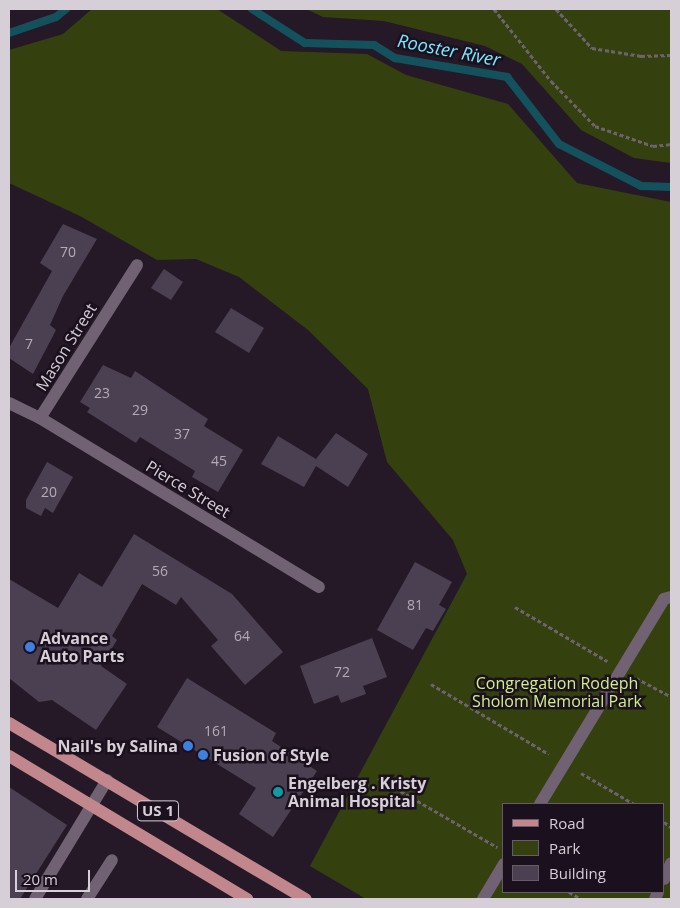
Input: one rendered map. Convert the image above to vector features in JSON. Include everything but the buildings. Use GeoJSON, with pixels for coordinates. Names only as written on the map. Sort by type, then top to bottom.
{"type":"FeatureCollection","features":[{"type":"Feature","properties":{"kind":"main road","name":"US 1"},"geometry":{"type":"LineString","coordinates":[[9,723],[306,899]]}},
{"type":"Feature","properties":{"kind":"main road","name":"US 1"},"geometry":{"type":"LineString","coordinates":[[9,756],[246,899]]}},
{"type":"Feature","properties":{"kind":"street","name":"Mason Street"},"geometry":{"type":"LineString","coordinates":[[40,418],[137,265]]}},
{"type":"Feature","properties":{"kind":"street"},"geometry":{"type":"LineString","coordinates":[[9,403],[40,418]]}},
{"type":"Feature","properties":{"kind":"street","name":"Pierce Street"},"geometry":{"type":"LineString","coordinates":[[40,418],[319,587]]}},
{"type":"Feature","properties":{"kind":"street"},"geometry":{"type":"LineString","coordinates":[[541,803],[566,764],[664,599],[671,597]]}},
{"type":"Feature","properties":{"kind":"street"},"geometry":{"type":"LineString","coordinates":[[35,899],[107,780]]}},
{"type":"Feature","properties":{"kind":"street"},"geometry":{"type":"LineString","coordinates":[[88,899],[112,860]]}},
{"type":"Feature","properties":{"kind":"street"},"geometry":{"type":"LineString","coordinates":[[665,877],[671,863]]}},
{"type":"Feature","properties":{"kind":"street"},"geometry":{"type":"LineString","coordinates":[[483,899],[502,867]]}},
{"type":"Feature","properties":{"kind":"path"},"geometry":{"type":"LineString","coordinates":[[494,9],[551,82],[594,126],[653,146],[671,144]]}},
{"type":"Feature","properties":{"kind":"path"},"geometry":{"type":"LineString","coordinates":[[556,9],[592,48],[641,56],[671,55]]}},
{"type":"Feature","properties":{"kind":"path"},"geometry":{"type":"LineString","coordinates":[[515,607],[671,697]]}},
{"type":"Feature","properties":{"kind":"path"},"geometry":{"type":"LineString","coordinates":[[430,684],[632,803]]}},
{"type":"Feature","properties":{"kind":"path"},"geometry":{"type":"LineString","coordinates":[[378,778],[502,850]]}},
{"type":"Feature","properties":{"kind":"path"},"geometry":{"type":"LineString","coordinates":[[571,893],[582,899]]}},
{"type":"Feature","properties":{"kind":"green space","name":"Congregation Rodeph Sholom Memorial Park"},"geometry":{"type":"Polygon","coordinates":[[[92,9],[217,9],[281,51],[367,54],[406,75],[508,104],[577,183],[671,202],[671,899],[366,899],[310,866],[467,574],[453,540],[387,462],[368,389],[308,330],[239,277],[196,259],[157,260],[80,216],[9,183],[9,50],[63,34],[92,9]]]}},
{"type":"Feature","properties":{"kind":"green space"},"geometry":{"type":"Polygon","coordinates":[[[306,9],[671,9],[671,163],[634,158],[581,130],[522,64],[485,46],[384,21],[323,17],[306,9]]]}},
{"type":"Feature","properties":{"kind":"waterway","name":"Rooster River"},"geometry":{"type":"LineString","coordinates":[[9,33],[56,17],[66,9]]}},
{"type":"Feature","properties":{"kind":"waterway","name":"Rooster River"},"geometry":{"type":"LineString","coordinates":[[252,9],[305,43],[374,45],[395,58],[507,77],[559,144],[641,186],[671,187]]}},
{"type":"Feature","properties":{"kind":"place","name":"Advance Auto Parts"},"geometry":{"type":"Point","coordinates":[30,647]}},
{"type":"Feature","properties":{"kind":"place","name":"Nail's by Salina"},"geometry":{"type":"Point","coordinates":[188,746]}},
{"type":"Feature","properties":{"kind":"place","name":"Fusion of Style"},"geometry":{"type":"Point","coordinates":[203,755]}},
{"type":"Feature","properties":{"kind":"place","name":"Engelberg . Kristy Animal Hospital"},"geometry":{"type":"Point","coordinates":[278,792]}}]}
